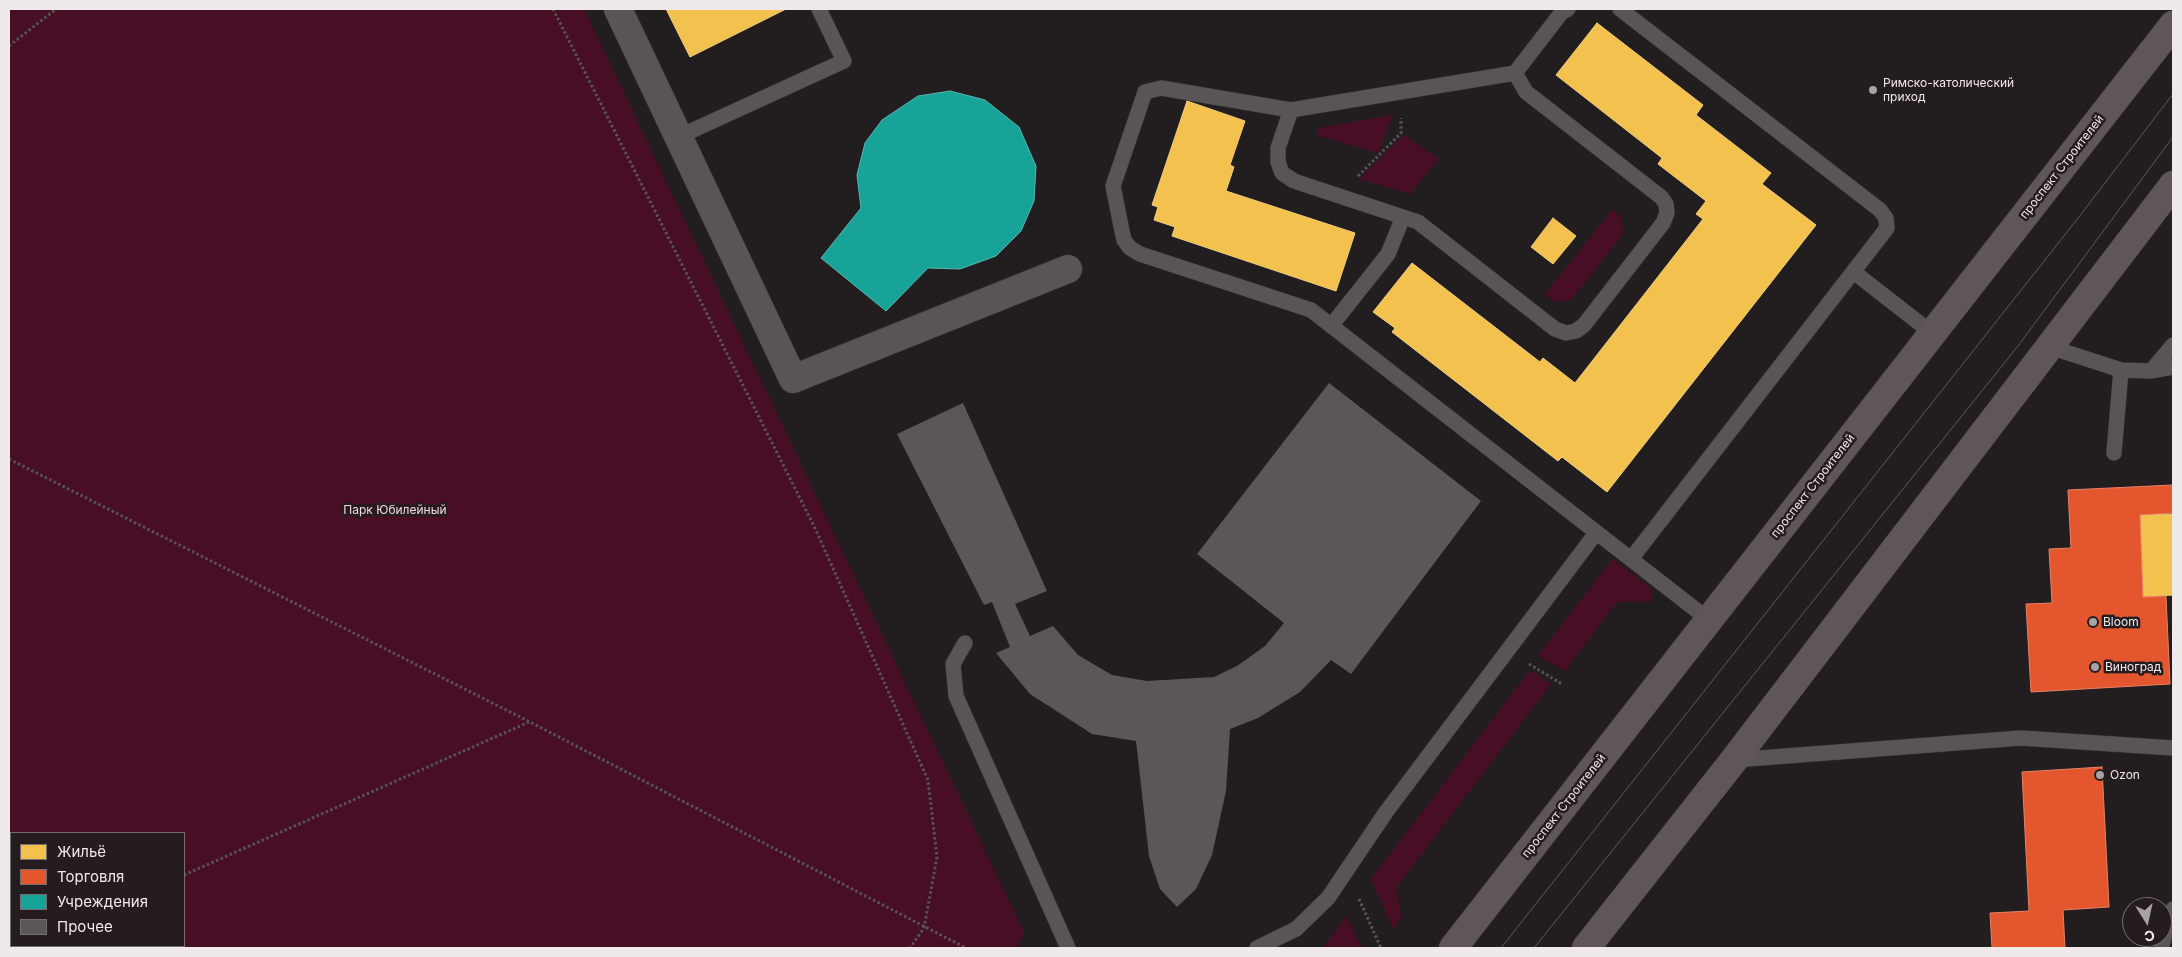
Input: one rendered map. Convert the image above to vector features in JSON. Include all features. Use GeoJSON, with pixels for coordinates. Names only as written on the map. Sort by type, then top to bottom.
{"type":"FeatureCollection","features":[{"type":"Feature","properties":{"kind":"main road","name":"проспект Строителей"},"geometry":{"type":"LineString","coordinates":[[1453,948],[2173,25]]}},
{"type":"Feature","properties":{"kind":"main road"},"geometry":{"type":"LineString","coordinates":[[1586,948],[1734,760],[2173,185]]}},
{"type":"Feature","properties":{"kind":"street"},"geometry":{"type":"LineString","coordinates":[[618,9],[792,379],[1068,269]]}},
{"type":"Feature","properties":{"kind":"lane"},"geometry":{"type":"LineString","coordinates":[[678,137],[844,61],[819,9]]}},
{"type":"Feature","properties":{"kind":"lane"},"geometry":{"type":"LineString","coordinates":[[1568,9],[1562,12],[1515,73],[1291,110],[1161,88],[1145,92],[1113,186],[1124,240],[1130,248],[1140,254],[1311,310],[1709,620]]}},
{"type":"Feature","properties":{"kind":"lane"},"geometry":{"type":"LineString","coordinates":[[1620,9],[1880,210],[1886,218],[1887,228],[1631,559]]}},
{"type":"Feature","properties":{"kind":"lane"},"geometry":{"type":"LineString","coordinates":[[1291,110],[1278,148],[1278,162],[1282,173],[1294,181],[1418,222],[1555,329],[1566,333],[1576,332],[1584,325],[1664,223],[1667,213],[1666,204],[1661,197],[1526,92],[1515,73]]}},
{"type":"Feature","properties":{"kind":"lane"},"geometry":{"type":"LineString","coordinates":[[1331,326],[1388,254],[1403,217]]}},
{"type":"Feature","properties":{"kind":"lane"},"geometry":{"type":"LineString","coordinates":[[1854,273],[1932,333]]}},
{"type":"Feature","properties":{"kind":"lane"},"geometry":{"type":"LineString","coordinates":[[2151,371],[2173,345]]}},
{"type":"Feature","properties":{"kind":"lane"},"geometry":{"type":"LineString","coordinates":[[2050,347],[2121,370],[2151,371],[2173,367]]}},
{"type":"Feature","properties":{"kind":"lane"},"geometry":{"type":"LineString","coordinates":[[2114,453],[2121,370]]}},
{"type":"Feature","properties":{"kind":"lane"},"geometry":{"type":"LineString","coordinates":[[1257,948],[1296,929],[1328,898],[1386,812],[1593,537]]}},
{"type":"Feature","properties":{"kind":"lane"},"geometry":{"type":"LineString","coordinates":[[965,643],[953,664],[956,696],[1068,948]]}},
{"type":"Feature","properties":{"kind":"lane"},"geometry":{"type":"LineString","coordinates":[[1734,760],[2021,738],[2173,748]]}},
{"type":"Feature","properties":{"kind":"lane"},"geometry":{"type":"LineString","coordinates":[[2161,948],[2173,909]]}},
{"type":"Feature","properties":{"kind":"path"},"geometry":{"type":"LineString","coordinates":[[9,46],[56,9]]}},
{"type":"Feature","properties":{"kind":"path"},"geometry":{"type":"LineString","coordinates":[[553,9],[814,526],[928,780],[937,857],[924,928],[910,948]]}},
{"type":"Feature","properties":{"kind":"path"},"geometry":{"type":"LineString","coordinates":[[1339,196],[1401,133],[1401,92]]}},
{"type":"Feature","properties":{"kind":"path"},"geometry":{"type":"LineString","coordinates":[[9,459],[530,722],[924,928],[966,948]]}},
{"type":"Feature","properties":{"kind":"path"},"geometry":{"type":"LineString","coordinates":[[1525,661],[1562,684]]}},
{"type":"Feature","properties":{"kind":"path"},"geometry":{"type":"LineString","coordinates":[[185,875],[530,722]]}},
{"type":"Feature","properties":{"kind":"path"},"geometry":{"type":"LineString","coordinates":[[1355,890],[1381,948]]}},
{"type":"Feature","properties":{"kind":"green space","name":"Парк Юбилейный"},"geometry":{"type":"Polygon","coordinates":[[[9,9],[584,9],[1024,932],[1017,948],[9,948],[9,9]]]}},
{"type":"Feature","properties":{"kind":"green space"},"geometry":{"type":"Polygon","coordinates":[[[1393,115],[1378,153],[1316,135],[1319,128],[1393,115]]]}},
{"type":"Feature","properties":{"kind":"green space"},"geometry":{"type":"Polygon","coordinates":[[[1403,135],[1439,158],[1410,194],[1359,179],[1403,135]]]}},
{"type":"Feature","properties":{"kind":"green space"},"geometry":{"type":"Polygon","coordinates":[[[1612,210],[1622,218],[1623,234],[1572,299],[1555,302],[1545,294],[1612,210]]]}},
{"type":"Feature","properties":{"kind":"green space"},"geometry":{"type":"Polygon","coordinates":[[[1612,559],[1650,587],[1653,601],[1617,602],[1565,671],[1538,656],[1612,559]]]}},
{"type":"Feature","properties":{"kind":"green space"},"geometry":{"type":"Polygon","coordinates":[[[1530,670],[1551,684],[1396,888],[1402,918],[1393,929],[1371,879],[1530,670]]]}},
{"type":"Feature","properties":{"kind":"green space"},"geometry":{"type":"Polygon","coordinates":[[[1346,916],[1362,948],[1323,948],[1346,916]]]}},
{"type":"Feature","properties":{"kind":"building: Жильё"},"geometry":{"type":"Polygon","coordinates":[[[666,9],[786,9],[690,57],[666,9]]]}},
{"type":"Feature","properties":{"kind":"building: Жильё"},"geometry":{"type":"Polygon","coordinates":[[[1597,23],[1703,105],[1696,115],[1771,173],[1762,184],[1816,225],[1607,492],[1562,457],[1558,461],[1392,332],[1395,328],[1373,312],[1412,263],[1540,362],[1543,358],[1575,383],[1703,219],[1696,214],[1706,201],[1658,164],[1662,158],[1556,75],[1597,23]]]}},
{"type":"Feature","properties":{"kind":"building: Жильё"},"geometry":{"type":"Polygon","coordinates":[[[1187,101],[1245,121],[1230,165],[1234,167],[1226,191],[1355,233],[1336,291],[1172,236],[1175,227],[1154,220],[1158,207],[1152,205],[1187,101]]]}},
{"type":"Feature","properties":{"kind":"building: Жильё"},"geometry":{"type":"Polygon","coordinates":[[[1553,218],[1576,236],[1553,264],[1531,247],[1553,218]]]}},
{"type":"Feature","properties":{"kind":"building: Жильё"},"geometry":{"type":"Polygon","coordinates":[[[2173,514],[2173,595],[2143,597],[2140,515],[2173,514]]]}},
{"type":"Feature","properties":{"kind":"building: Торговля"},"geometry":{"type":"Polygon","coordinates":[[[2173,485],[2173,513],[2140,515],[2143,597],[2166,596],[2170,684],[2031,692],[2026,604],[2052,603],[2049,549],[2071,548],[2068,490],[2173,485]]]}},
{"type":"Feature","properties":{"kind":"building: Торговля"},"geometry":{"type":"Polygon","coordinates":[[[2102,767],[2109,907],[2063,910],[2065,948],[1992,948],[1990,913],[2029,911],[2022,772],[2102,767]]]}},
{"type":"Feature","properties":{"kind":"building: Учреждения"},"geometry":{"type":"Polygon","coordinates":[[[950,91],[985,100],[1019,127],[1036,166],[1034,201],[1021,231],[996,256],[960,269],[928,268],[886,311],[821,258],[861,208],[857,175],[865,143],[882,120],[918,96],[950,91]]]}},
{"type":"Feature","properties":{"kind":"building: Прочее"},"geometry":{"type":"Polygon","coordinates":[[[1329,383],[1481,501],[1351,674],[1331,660],[1300,692],[1258,718],[1230,729],[1226,791],[1212,855],[1196,889],[1177,907],[1160,889],[1149,856],[1136,741],[1092,734],[1030,694],[996,653],[1010,647],[992,602],[984,605],[897,434],[963,403],[1047,591],[1015,604],[1030,636],[1053,626],[1078,655],[1112,675],[1147,681],[1214,677],[1237,666],[1265,646],[1284,623],[1197,554],[1329,383]]]}},
{"type":"Feature","properties":{"kind":"tram line"},"geometry":{"type":"LineString","coordinates":[[1501,948],[2075,222],[2173,94]]}},
{"type":"Feature","properties":{"kind":"tram line"},"geometry":{"type":"LineString","coordinates":[[1534,948],[2018,346],[2173,137]]}},
{"type":"Feature","properties":{"kind":"place","name":"Римско-католический приход"},"geometry":{"type":"Point","coordinates":[1873,90]}},
{"type":"Feature","properties":{"kind":"place","name":"Bloom"},"geometry":{"type":"Point","coordinates":[2093,622]}},
{"type":"Feature","properties":{"kind":"place","name":"Виноград"},"geometry":{"type":"Point","coordinates":[2095,667]}},
{"type":"Feature","properties":{"kind":"place","name":"Ozon"},"geometry":{"type":"Point","coordinates":[2100,775]}}]}
